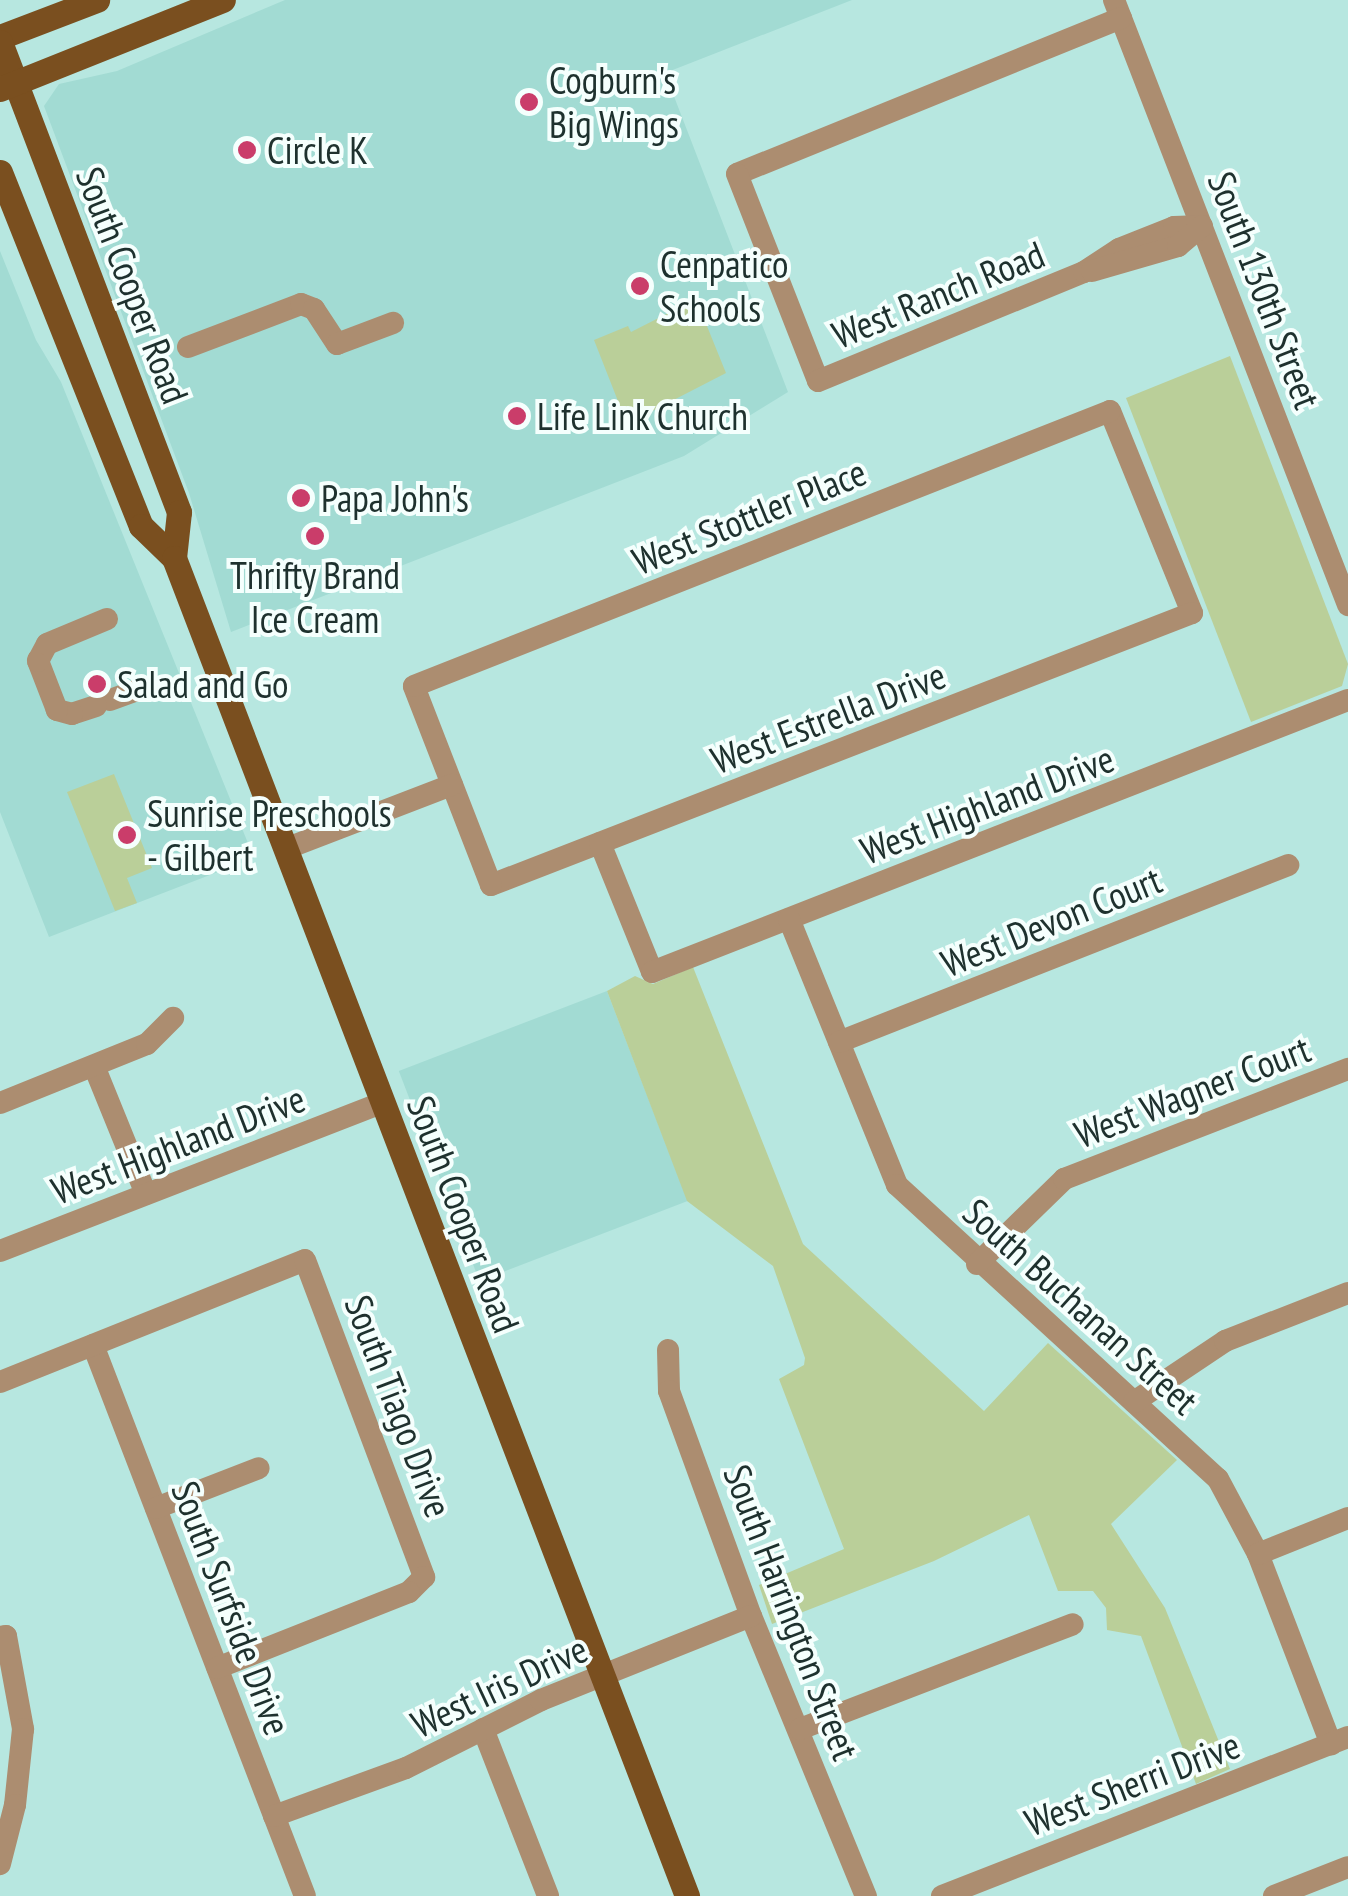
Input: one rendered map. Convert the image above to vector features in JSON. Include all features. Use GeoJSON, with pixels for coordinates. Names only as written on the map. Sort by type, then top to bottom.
{"type":"FeatureCollection","features":[{"type":"Feature","properties":{"kind":"main road"},"geometry":{"type":"LineString","coordinates":[[0,39],[96,0]]}},
{"type":"Feature","properties":{"kind":"main road"},"geometry":{"type":"LineString","coordinates":[[8,86],[223,0]]}},
{"type":"Feature","properties":{"kind":"main road","name":"South Cooper Road"},"geometry":{"type":"LineString","coordinates":[[0,39],[8,86],[179,512],[174,558]]}},
{"type":"Feature","properties":{"kind":"main road","name":"South Cooper Road"},"geometry":{"type":"LineString","coordinates":[[0,172],[142,526],[174,558],[688,1896]]}},
{"type":"Feature","properties":{"kind":"street","name":"West Ranch Road"},"geometry":{"type":"LineString","coordinates":[[1117,9],[737,174],[818,381],[1084,272],[1137,242],[1202,226]]}},
{"type":"Feature","properties":{"kind":"street","name":"South 130th Street"},"geometry":{"type":"LineString","coordinates":[[1117,9],[1348,605]]}},
{"type":"Feature","properties":{"kind":"street"},"geometry":{"type":"LineString","coordinates":[[188,348],[301,304],[314,309],[337,344],[393,324]]}},
{"type":"Feature","properties":{"kind":"street","name":"West Estrella Drive"},"geometry":{"type":"LineString","coordinates":[[452,785],[491,886],[1192,614],[1110,411]]}},
{"type":"Feature","properties":{"kind":"street","name":"West Stottler Place"},"geometry":{"type":"LineString","coordinates":[[452,785],[414,686],[1110,411]]}},
{"type":"Feature","properties":{"kind":"street"},"geometry":{"type":"LineString","coordinates":[[107,620],[47,644],[38,661],[57,710],[72,714],[135,691]]}},
{"type":"Feature","properties":{"kind":"street","name":"West Highland Drive"},"geometry":{"type":"LineString","coordinates":[[600,843],[652,972],[1348,700]]}},
{"type":"Feature","properties":{"kind":"street"},"geometry":{"type":"LineString","coordinates":[[285,848],[452,785]]}},
{"type":"Feature","properties":{"kind":"street","name":"West Devon Court"},"geometry":{"type":"LineString","coordinates":[[839,1042],[1288,865]]}},
{"type":"Feature","properties":{"kind":"street","name":"South Buchanan Street"},"geometry":{"type":"LineString","coordinates":[[788,920],[897,1185],[977,1264],[1218,1479],[1258,1554],[1340,1741]]}},
{"type":"Feature","properties":{"kind":"street"},"geometry":{"type":"LineString","coordinates":[[2,1096],[147,1044],[174,1018]]}},
{"type":"Feature","properties":{"kind":"street"},"geometry":{"type":"LineString","coordinates":[[94,1066],[146,1194]]}},
{"type":"Feature","properties":{"kind":"street","name":"West Wagner Court"},"geometry":{"type":"LineString","coordinates":[[977,1264],[1064,1178],[1348,1069]]}},
{"type":"Feature","properties":{"kind":"street","name":"West Highland Drive"},"geometry":{"type":"LineString","coordinates":[[0,1252],[381,1103]]}},
{"type":"Feature","properties":{"kind":"street","name":"South Tiago Drive"},"geometry":{"type":"LineString","coordinates":[[93,1344],[305,1260],[424,1577],[408,1592],[218,1668]]}},
{"type":"Feature","properties":{"kind":"street"},"geometry":{"type":"LineString","coordinates":[[1134,1402],[1224,1342],[1348,1293]]}},
{"type":"Feature","properties":{"kind":"street"},"geometry":{"type":"LineString","coordinates":[[0,1382],[93,1344]]}},
{"type":"Feature","properties":{"kind":"street","name":"South Surfside Drive"},"geometry":{"type":"LineString","coordinates":[[93,1344],[305,1896]]}},
{"type":"Feature","properties":{"kind":"street","name":"South Harrington Street"},"geometry":{"type":"LineString","coordinates":[[668,1350],[669,1392],[751,1616],[866,1896]]}},
{"type":"Feature","properties":{"kind":"street"},"geometry":{"type":"LineString","coordinates":[[156,1508],[259,1468]]}},
{"type":"Feature","properties":{"kind":"street"},"geometry":{"type":"LineString","coordinates":[[1258,1554],[1348,1518]]}},
{"type":"Feature","properties":{"kind":"street","name":"West Iris Drive"},"geometry":{"type":"LineString","coordinates":[[274,1816],[406,1768],[601,1676],[751,1616]]}},
{"type":"Feature","properties":{"kind":"street"},"geometry":{"type":"LineString","coordinates":[[800,1729],[1073,1624]]}},
{"type":"Feature","properties":{"kind":"street"},"geometry":{"type":"LineString","coordinates":[[0,1864],[15,1806],[22,1729],[3,1637]]}},
{"type":"Feature","properties":{"kind":"street"},"geometry":{"type":"LineString","coordinates":[[483,1729],[548,1896]]}},
{"type":"Feature","properties":{"kind":"street","name":"West Sherri Drive"},"geometry":{"type":"LineString","coordinates":[[942,1896],[1340,1741]]}},
{"type":"Feature","properties":{"kind":"street"},"geometry":{"type":"LineString","coordinates":[[1274,1896],[1348,1867]]}},
{"type":"Feature","properties":{"kind":"shaded area"},"geometry":{"type":"Polygon","coordinates":[[[285,0],[852,0],[665,73],[788,392],[684,456],[231,632],[189,493],[44,106],[59,84],[117,71],[285,0]]]}},
{"type":"Feature","properties":{"kind":"shaded area"},"geometry":{"type":"Polygon","coordinates":[[[0,251],[36,340],[61,382],[254,858],[49,937],[0,812],[0,251]]]}},
{"type":"Feature","properties":{"kind":"shaded area"},"geometry":{"type":"Polygon","coordinates":[[[607,991],[688,1201],[479,1281],[399,1071],[607,991]]]}},
{"type":"Feature","properties":{"kind":"green space"},"geometry":{"type":"Polygon","coordinates":[[[696,299],[726,373],[627,424],[594,340],[628,326],[631,332],[696,299]]]}},
{"type":"Feature","properties":{"kind":"green space"},"geometry":{"type":"Polygon","coordinates":[[[1230,356],[1348,664],[1342,686],[1251,722],[1126,398],[1230,356]]]}},
{"type":"Feature","properties":{"kind":"green space"},"geometry":{"type":"Polygon","coordinates":[[[114,774],[152,868],[127,878],[137,903],[115,911],[67,792],[114,774]]]}},
{"type":"Feature","properties":{"kind":"green space"},"geometry":{"type":"Polygon","coordinates":[[[693,967],[803,1244],[984,1411],[1048,1343],[1177,1460],[1111,1524],[1165,1608],[1230,1769],[1196,1784],[1141,1636],[1107,1630],[1106,1608],[1093,1591],[1058,1591],[1029,1515],[934,1561],[772,1624],[759,1585],[844,1549],[779,1379],[804,1365],[805,1358],[773,1266],[687,1201],[607,991],[635,976],[653,984],[693,967]]]}},
{"type":"Feature","properties":{"kind":"place","name":"Cogburn's Big Wings"},"geometry":{"type":"Point","coordinates":[529,102]}},
{"type":"Feature","properties":{"kind":"place","name":"Circle K"},"geometry":{"type":"Point","coordinates":[247,150]}},
{"type":"Feature","properties":{"kind":"place","name":"Cenpatico Schools"},"geometry":{"type":"Point","coordinates":[640,286]}},
{"type":"Feature","properties":{"kind":"place","name":"Life Link Church"},"geometry":{"type":"Point","coordinates":[517,416]}},
{"type":"Feature","properties":{"kind":"place","name":"Papa John's"},"geometry":{"type":"Point","coordinates":[301,498]}},
{"type":"Feature","properties":{"kind":"place","name":"Thrifty Brand Ice Cream"},"geometry":{"type":"Point","coordinates":[315,536]}},
{"type":"Feature","properties":{"kind":"place","name":"Salad and Go"},"geometry":{"type":"Point","coordinates":[97,684]}},
{"type":"Feature","properties":{"kind":"place","name":"Sunrise Preschools - Gilbert"},"geometry":{"type":"Point","coordinates":[127,835]}}]}
